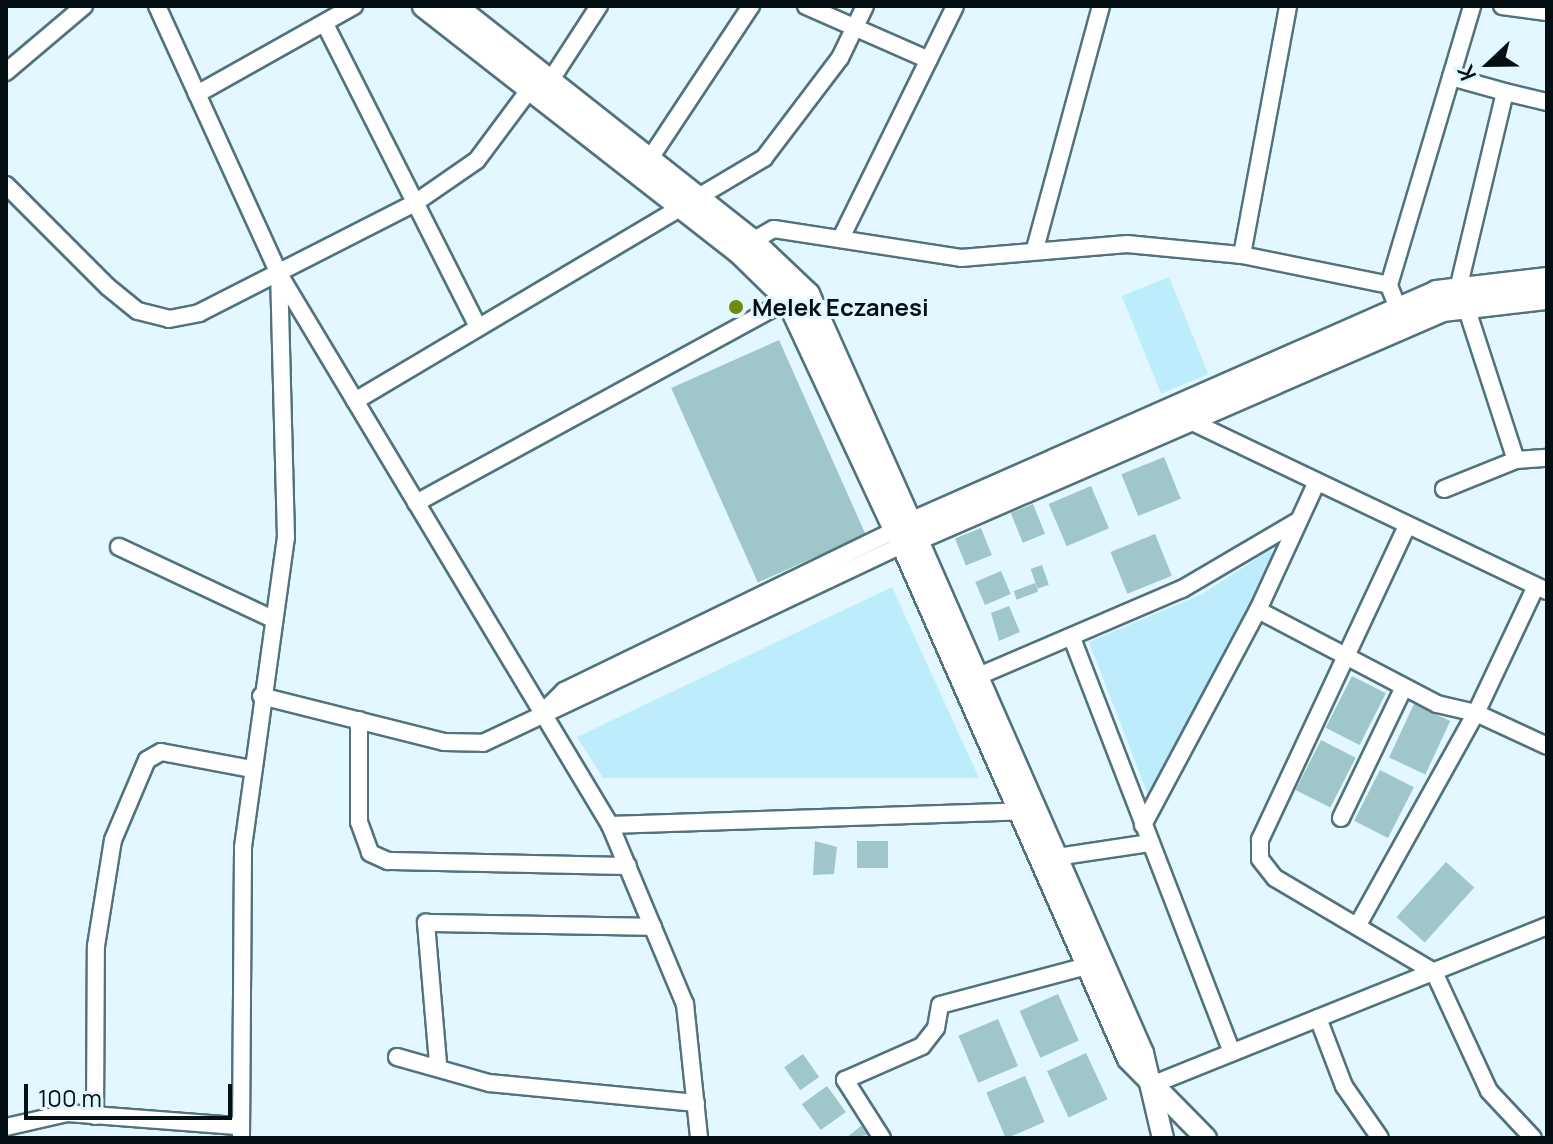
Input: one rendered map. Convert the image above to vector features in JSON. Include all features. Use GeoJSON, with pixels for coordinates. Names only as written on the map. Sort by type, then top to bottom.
{"type":"FeatureCollection","features":[{"type":"Feature","properties":{"kind":"main road"},"geometry":{"type":"LineString","coordinates":[[424,6],[540,89],[808,294],[906,534]]}},
{"type":"Feature","properties":{"kind":"main road"},"geometry":{"type":"LineString","coordinates":[[455,6],[540,89],[649,160],[687,201]]}},
{"type":"Feature","properties":{"kind":"main road"},"geometry":{"type":"LineString","coordinates":[[744,245],[788,300],[906,534]]}},
{"type":"Feature","properties":{"kind":"main road"},"geometry":{"type":"LineString","coordinates":[[906,534],[1401,317],[1461,294],[1547,279]]}},
{"type":"Feature","properties":{"kind":"main road"},"geometry":{"type":"LineString","coordinates":[[1461,294],[1547,298]]}},
{"type":"Feature","properties":{"kind":"street"},"geometry":{"type":"LineString","coordinates":[[6,72],[84,6]]}},
{"type":"Feature","properties":{"kind":"street"},"geometry":{"type":"LineString","coordinates":[[157,6],[279,274],[610,825],[685,1004],[699,1138]]}},
{"type":"Feature","properties":{"kind":"street"},"geometry":{"type":"LineString","coordinates":[[197,94],[326,26],[354,6]]}},
{"type":"Feature","properties":{"kind":"street"},"geometry":{"type":"LineString","coordinates":[[6,185],[138,311],[169,319],[199,313],[415,203],[477,160],[540,89],[599,6]]}},
{"type":"Feature","properties":{"kind":"street"},"geometry":{"type":"LineString","coordinates":[[649,160],[751,6]]}},
{"type":"Feature","properties":{"kind":"street"},"geometry":{"type":"LineString","coordinates":[[806,6],[854,30],[929,60]]}},
{"type":"Feature","properties":{"kind":"street"},"geometry":{"type":"LineString","coordinates":[[355,401],[764,158],[854,30],[865,6]]}},
{"type":"Feature","properties":{"kind":"street"},"geometry":{"type":"LineString","coordinates":[[841,238],[955,6]]}},
{"type":"Feature","properties":{"kind":"street"},"geometry":{"type":"LineString","coordinates":[[1035,249],[1101,6]]}},
{"type":"Feature","properties":{"kind":"street"},"geometry":{"type":"LineString","coordinates":[[1242,255],[1288,6]]}},
{"type":"Feature","properties":{"kind":"street"},"geometry":{"type":"LineString","coordinates":[[1401,317],[1389,285],[1472,6]]}},
{"type":"Feature","properties":{"kind":"street"},"geometry":{"type":"LineString","coordinates":[[1508,6],[1547,12]]}},
{"type":"Feature","properties":{"kind":"street"},"geometry":{"type":"LineString","coordinates":[[326,26],[478,327]]}},
{"type":"Feature","properties":{"kind":"street"},"geometry":{"type":"LineString","coordinates":[[1451,77],[1547,102]]}},
{"type":"Feature","properties":{"kind":"street"},"geometry":{"type":"LineString","coordinates":[[1505,92],[1461,294],[1516,460]]}},
{"type":"Feature","properties":{"kind":"street"},"geometry":{"type":"LineString","coordinates":[[744,245],[774,229],[841,238],[911,256],[1127,244],[1242,255],[1389,285]]}},
{"type":"Feature","properties":{"kind":"street"},"geometry":{"type":"LineString","coordinates":[[6,1127],[67,1113],[239,1132],[252,769],[286,538],[279,274]]}},
{"type":"Feature","properties":{"kind":"street"},"geometry":{"type":"LineString","coordinates":[[416,503],[788,300]]}},
{"type":"Feature","properties":{"kind":"street"},"geometry":{"type":"LineString","coordinates":[[1181,415],[1316,484],[1542,588],[1360,921]]}},
{"type":"Feature","properties":{"kind":"street"},"geometry":{"type":"LineString","coordinates":[[1444,489],[1516,460],[1547,458]]}},
{"type":"Feature","properties":{"kind":"street"},"geometry":{"type":"LineString","coordinates":[[1143,825],[1258,610],[1316,484]]}},
{"type":"Feature","properties":{"kind":"street"},"geometry":{"type":"LineString","coordinates":[[970,680],[1182,589],[1296,522]]}},
{"type":"Feature","properties":{"kind":"street"},"geometry":{"type":"LineString","coordinates":[[1407,526],[1344,656],[1259,853],[1270,874],[1360,921],[1434,972],[1489,1091],[1533,1138]]}},
{"type":"Feature","properties":{"kind":"street"},"geometry":{"type":"LineString","coordinates":[[261,696],[444,742],[483,743],[542,713],[567,708],[906,534],[1028,812],[1087,966],[1128,1059],[1149,1086],[1206,1138]]}},
{"type":"Feature","properties":{"kind":"street"},"geometry":{"type":"LineString","coordinates":[[119,547],[273,619]]}},
{"type":"Feature","properties":{"kind":"street"},"geometry":{"type":"LineString","coordinates":[[1258,610],[1404,687],[1476,713],[1547,746]]}},
{"type":"Feature","properties":{"kind":"street"},"geometry":{"type":"LineString","coordinates":[[1072,638],[1232,1052]]}},
{"type":"Feature","properties":{"kind":"street"},"geometry":{"type":"LineString","coordinates":[[1341,818],[1404,687]]}},
{"type":"Feature","properties":{"kind":"street"},"geometry":{"type":"LineString","coordinates":[[359,720],[359,822],[370,853],[388,861],[628,866]]}},
{"type":"Feature","properties":{"kind":"street"},"geometry":{"type":"LineString","coordinates":[[95,1116],[96,946],[113,840],[147,760],[161,752],[252,769]]}},
{"type":"Feature","properties":{"kind":"street"},"geometry":{"type":"LineString","coordinates":[[610,825],[1028,812]]}},
{"type":"Feature","properties":{"kind":"street"},"geometry":{"type":"LineString","coordinates":[[1028,812],[1057,857],[1143,1053],[1163,1138]]}},
{"type":"Feature","properties":{"kind":"street"},"geometry":{"type":"LineString","coordinates":[[1057,857],[1150,843]]}},
{"type":"Feature","properties":{"kind":"street"},"geometry":{"type":"LineString","coordinates":[[438,1063],[426,923],[653,927]]}},
{"type":"Feature","properties":{"kind":"street"},"geometry":{"type":"LineString","coordinates":[[1149,1086],[1547,926]]}},
{"type":"Feature","properties":{"kind":"street"},"geometry":{"type":"LineString","coordinates":[[882,1138],[845,1080],[922,1046],[940,1005],[1087,966]]}},
{"type":"Feature","properties":{"kind":"street"},"geometry":{"type":"LineString","coordinates":[[1318,1018],[1344,1086],[1380,1138]]}},
{"type":"Feature","properties":{"kind":"street"},"geometry":{"type":"LineString","coordinates":[[397,1057],[438,1063],[489,1083],[696,1103]]}},
{"type":"Feature","properties":{"kind":"shaded area"},"geometry":{"type":"Polygon","coordinates":[[[1169,277],[1208,374],[1161,393],[1122,296],[1169,277]]]}},
{"type":"Feature","properties":{"kind":"shaded area"},"geometry":{"type":"Polygon","coordinates":[[[1270,550],[1274,556],[1150,800],[1089,642],[1202,594],[1270,550]]]}},
{"type":"Feature","properties":{"kind":"shaded area"},"geometry":{"type":"Polygon","coordinates":[[[892,587],[979,778],[603,778],[577,737],[892,587]]]}},
{"type":"Feature","properties":{"kind":"building"},"geometry":{"type":"Polygon","coordinates":[[[779,340],[866,535],[758,583],[671,388],[779,340]]]}},
{"type":"Feature","properties":{"kind":"building"},"geometry":{"type":"Polygon","coordinates":[[[1164,457],[1181,499],[1138,516],[1121,474],[1164,457]]]}},
{"type":"Feature","properties":{"kind":"building"},"geometry":{"type":"Polygon","coordinates":[[[1091,486],[1109,528],[1067,546],[1049,504],[1091,486]]]}},
{"type":"Feature","properties":{"kind":"building"},"geometry":{"type":"Polygon","coordinates":[[[1033,504],[1045,534],[1023,543],[1011,513],[1033,504]]]}},
{"type":"Feature","properties":{"kind":"building"},"geometry":{"type":"Polygon","coordinates":[[[981,528],[992,555],[966,565],[955,538],[981,528]]]}},
{"type":"Feature","properties":{"kind":"building"},"geometry":{"type":"Polygon","coordinates":[[[1155,534],[1172,576],[1127,594],[1110,552],[1155,534]]]}},
{"type":"Feature","properties":{"kind":"building"},"geometry":{"type":"Polygon","coordinates":[[[1042,565],[1049,585],[1037,589],[1031,569],[1042,565]]]}},
{"type":"Feature","properties":{"kind":"building"},"geometry":{"type":"Polygon","coordinates":[[[1001,571],[1011,594],[985,605],[975,582],[1001,571]]]}},
{"type":"Feature","properties":{"kind":"building"},"geometry":{"type":"Polygon","coordinates":[[[1035,583],[1038,591],[1017,600],[1014,591],[1035,583]]]}},
{"type":"Feature","properties":{"kind":"building"},"geometry":{"type":"Polygon","coordinates":[[[1009,606],[1020,632],[999,641],[991,613],[1009,606]]]}},
{"type":"Feature","properties":{"kind":"building"},"geometry":{"type":"Polygon","coordinates":[[[1352,676],[1386,693],[1360,745],[1326,728],[1352,676]]]}},
{"type":"Feature","properties":{"kind":"building"},"geometry":{"type":"Polygon","coordinates":[[[1414,704],[1450,721],[1425,774],[1389,757],[1414,704]]]}},
{"type":"Feature","properties":{"kind":"building"},"geometry":{"type":"Polygon","coordinates":[[[1321,740],[1356,758],[1330,808],[1296,790],[1321,740]]]}},
{"type":"Feature","properties":{"kind":"building"},"geometry":{"type":"Polygon","coordinates":[[[1380,770],[1414,787],[1388,838],[1354,821],[1380,770]]]}},
{"type":"Feature","properties":{"kind":"building"},"geometry":{"type":"Polygon","coordinates":[[[815,841],[837,847],[834,874],[813,875],[815,841]]]}},
{"type":"Feature","properties":{"kind":"building"},"geometry":{"type":"Polygon","coordinates":[[[857,841],[888,841],[888,868],[857,868],[857,841]]]}},
{"type":"Feature","properties":{"kind":"building"},"geometry":{"type":"Polygon","coordinates":[[[1446,862],[1474,887],[1425,942],[1396,917],[1446,862]]]}},
{"type":"Feature","properties":{"kind":"building"},"geometry":{"type":"Polygon","coordinates":[[[1058,994],[1079,1041],[1040,1058],[1020,1011],[1058,994]]]}},
{"type":"Feature","properties":{"kind":"building"},"geometry":{"type":"Polygon","coordinates":[[[998,1019],[1018,1066],[978,1083],[958,1036],[998,1019]]]}},
{"type":"Feature","properties":{"kind":"building"},"geometry":{"type":"Polygon","coordinates":[[[1086,1053],[1108,1099],[1069,1117],[1047,1071],[1086,1053]]]}},
{"type":"Feature","properties":{"kind":"building"},"geometry":{"type":"Polygon","coordinates":[[[803,1054],[819,1077],[800,1090],[784,1067],[803,1054]]]}},
{"type":"Feature","properties":{"kind":"building"},"geometry":{"type":"Polygon","coordinates":[[[1025,1076],[1045,1122],[1006,1138],[986,1092],[1025,1076]]]}},
{"type":"Feature","properties":{"kind":"building"},"geometry":{"type":"Polygon","coordinates":[[[827,1086],[846,1112],[821,1130],[802,1104],[827,1086]]]}},
{"type":"Feature","properties":{"kind":"building"},"geometry":{"type":"Polygon","coordinates":[[[861,1126],[868,1135],[846,1138],[861,1126]]]}},
{"type":"Feature","properties":{"kind":"place","name":"Melek Eczanesi"},"geometry":{"type":"Point","coordinates":[736,307]}}]}
